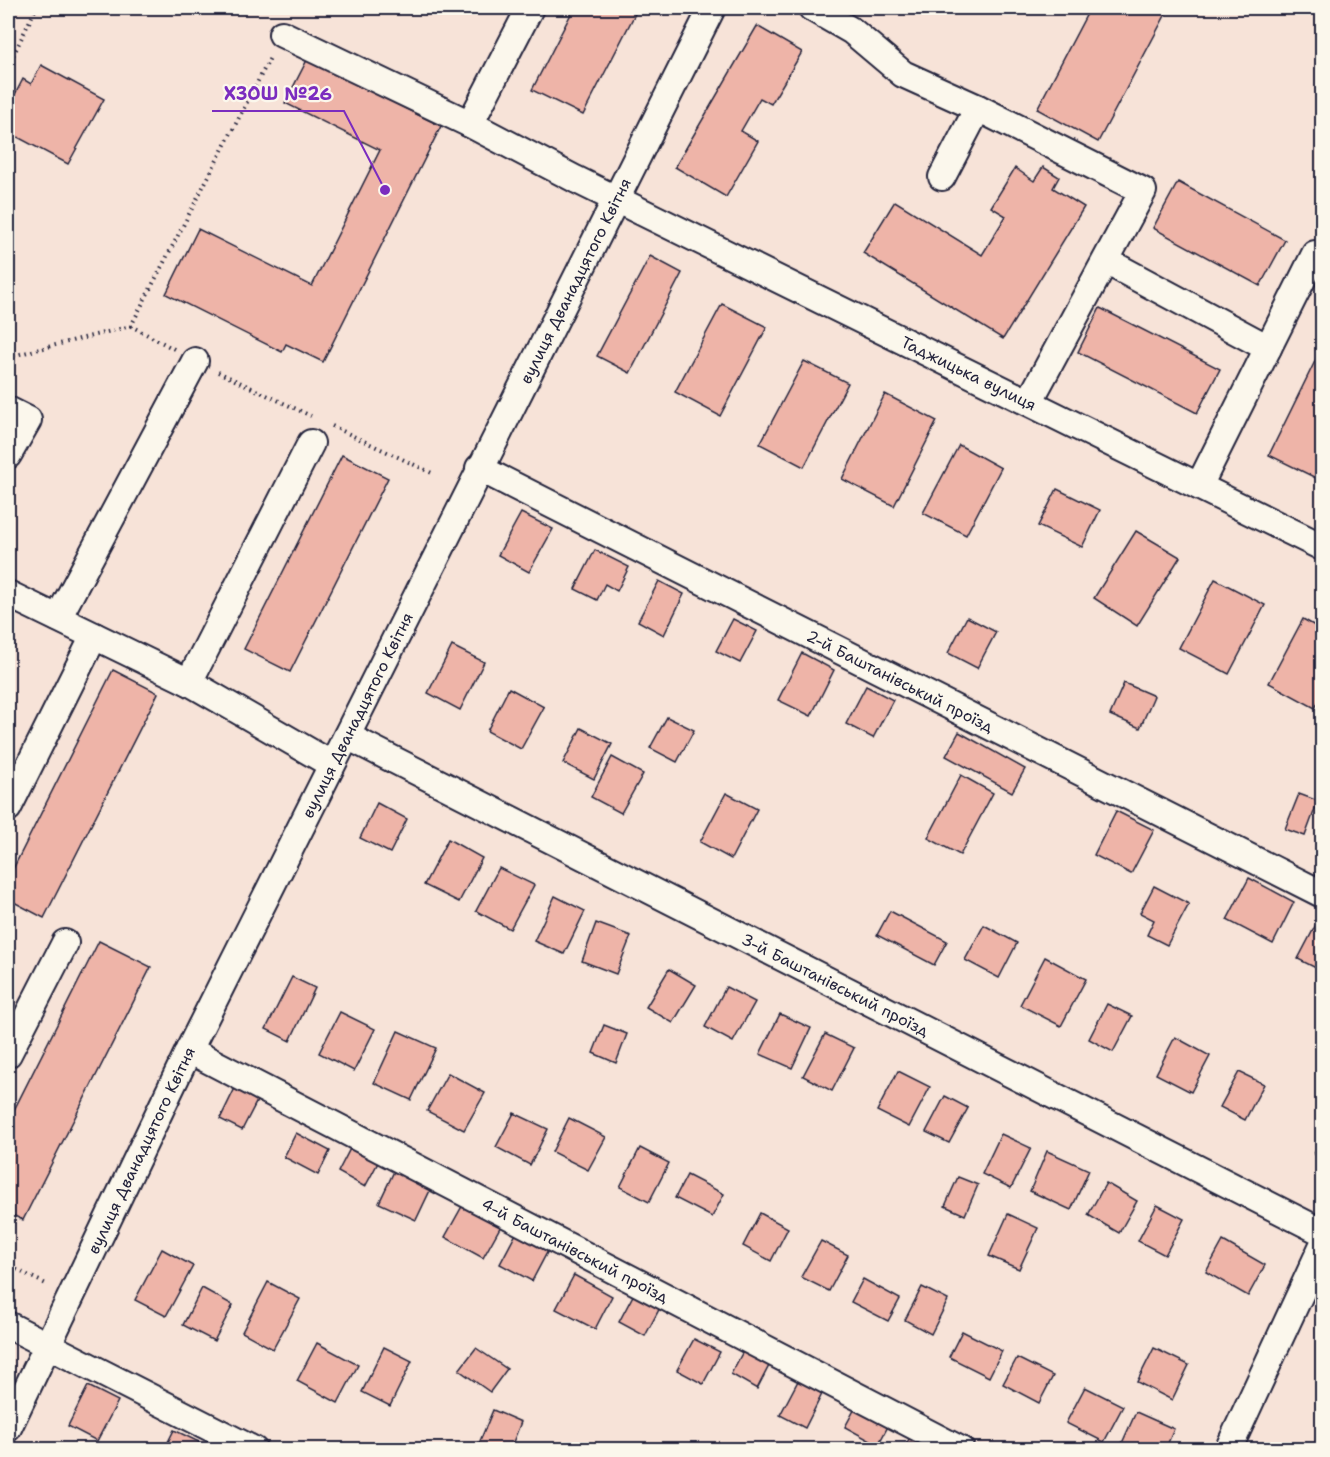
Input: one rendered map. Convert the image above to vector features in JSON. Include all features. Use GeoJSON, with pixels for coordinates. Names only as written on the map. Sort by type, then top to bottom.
{"type":"FeatureCollection","features":[{"type":"Feature","properties":{"kind":"street"},"geometry":{"type":"LineString","coordinates":[[470,124],[531,8]]}},
{"type":"Feature","properties":{"kind":"street","name":"вулиця Дванадцятого Квітня"},"geometry":{"type":"LineString","coordinates":[[8,1428],[189,1050],[479,468],[712,8]]}},
{"type":"Feature","properties":{"kind":"street"},"geometry":{"type":"LineString","coordinates":[[812,8],[852,31],[903,74],[978,108],[1143,191],[1029,402]]}},
{"type":"Feature","properties":{"kind":"street","name":"Таджицька вулиця"},"geometry":{"type":"LineString","coordinates":[[282,34],[470,124],[616,199],[1323,547]]}},
{"type":"Feature","properties":{"kind":"street"},"geometry":{"type":"LineString","coordinates":[[942,177],[978,108]]}},
{"type":"Feature","properties":{"kind":"street"},"geometry":{"type":"LineString","coordinates":[[1199,486],[1315,254]]}},
{"type":"Feature","properties":{"kind":"street"},"geometry":{"type":"LineString","coordinates":[[1106,261],[1268,348]]}},
{"type":"Feature","properties":{"kind":"street"},"geometry":{"type":"LineString","coordinates":[[58,618],[195,361]]}},
{"type":"Feature","properties":{"kind":"street"},"geometry":{"type":"LineString","coordinates":[[8,410],[28,420],[8,455]]}},
{"type":"Feature","properties":{"kind":"street"},"geometry":{"type":"LineString","coordinates":[[189,682],[311,443]]}},
{"type":"Feature","properties":{"kind":"street","name":"2-й Баштанівський проїзд"},"geometry":{"type":"LineString","coordinates":[[479,468],[1323,894]]}},
{"type":"Feature","properties":{"kind":"street"},"geometry":{"type":"LineString","coordinates":[[8,594],[189,682],[332,764]]}},
{"type":"Feature","properties":{"kind":"street"},"geometry":{"type":"LineString","coordinates":[[8,808],[94,636]]}},
{"type":"Feature","properties":{"kind":"street","name":"3-й Баштанівський проїзд"},"geometry":{"type":"LineString","coordinates":[[347,736],[1323,1232]]}},
{"type":"Feature","properties":{"kind":"street"},"geometry":{"type":"LineString","coordinates":[[8,1054],[65,943]]}},
{"type":"Feature","properties":{"kind":"street","name":"4-й Баштанівський проїзд"},"geometry":{"type":"LineString","coordinates":[[189,1050],[961,1449]]}},
{"type":"Feature","properties":{"kind":"street"},"geometry":{"type":"LineString","coordinates":[[1228,1449],[1323,1247]]}},
{"type":"Feature","properties":{"kind":"street"},"geometry":{"type":"LineString","coordinates":[[8,1325],[254,1449]]}},
{"type":"Feature","properties":{"kind":"path"},"geometry":{"type":"LineString","coordinates":[[8,66],[36,8]]}},
{"type":"Feature","properties":{"kind":"path"},"geometry":{"type":"LineString","coordinates":[[131,326],[282,34]]}},
{"type":"Feature","properties":{"kind":"path"},"geometry":{"type":"LineString","coordinates":[[8,357],[131,326],[195,361]]}},
{"type":"Feature","properties":{"kind":"path"},"geometry":{"type":"LineString","coordinates":[[11,1267],[46,1284]]}},
{"type":"Feature","properties":{"kind":"building"},"geometry":{"type":"Polygon","coordinates":[[[574,8],[638,8],[583,115],[532,90],[574,8]]]}},
{"type":"Feature","properties":{"kind":"building"},"geometry":{"type":"Polygon","coordinates":[[[1090,8],[1169,8],[1098,142],[1037,109],[1090,8]]]}},
{"type":"Feature","properties":{"kind":"building"},"geometry":{"type":"Polygon","coordinates":[[[757,26],[802,52],[771,104],[760,98],[741,131],[758,141],[726,197],[675,167],[757,26]]]}},
{"type":"Feature","properties":{"kind":"building"},"geometry":{"type":"Polygon","coordinates":[[[307,60],[441,126],[323,362],[286,344],[282,352],[166,294],[198,229],[312,286],[380,150],[285,103],[307,60]]]}},
{"type":"Feature","properties":{"kind":"building"},"geometry":{"type":"Polygon","coordinates":[[[41,65],[104,99],[68,164],[8,132],[16,117],[8,113],[8,108],[23,79],[31,84],[41,65]]]}},
{"type":"Feature","properties":{"kind":"building"},"geometry":{"type":"Polygon","coordinates":[[[1043,167],[1059,177],[1053,188],[1084,207],[1003,339],[863,253],[895,201],[982,255],[1006,216],[991,207],[1015,168],[1034,181],[1043,167]]]}},
{"type":"Feature","properties":{"kind":"building"},"geometry":{"type":"Polygon","coordinates":[[[1178,182],[1285,240],[1260,286],[1153,228],[1178,182]]]}},
{"type":"Feature","properties":{"kind":"building"},"geometry":{"type":"Polygon","coordinates":[[[650,256],[682,273],[630,373],[597,356],[650,256]]]}},
{"type":"Feature","properties":{"kind":"building"},"geometry":{"type":"Polygon","coordinates":[[[722,304],[767,327],[720,416],[675,392],[722,304]]]}},
{"type":"Feature","properties":{"kind":"building"},"geometry":{"type":"Polygon","coordinates":[[[1100,308],[1220,369],[1197,413],[1078,352],[1100,308]]]}},
{"type":"Feature","properties":{"kind":"building"},"geometry":{"type":"Polygon","coordinates":[[[1322,347],[1322,481],[1269,455],[1322,347]]]}},
{"type":"Feature","properties":{"kind":"building"},"geometry":{"type":"Polygon","coordinates":[[[804,361],[848,383],[804,467],[760,444],[804,361]]]}},
{"type":"Feature","properties":{"kind":"building"},"geometry":{"type":"Polygon","coordinates":[[[885,394],[937,421],[894,506],[842,479],[885,394]]]}},
{"type":"Feature","properties":{"kind":"building"},"geometry":{"type":"Polygon","coordinates":[[[959,445],[1001,468],[966,535],[923,513],[959,445]]]}},
{"type":"Feature","properties":{"kind":"building"},"geometry":{"type":"Polygon","coordinates":[[[342,455],[388,478],[290,672],[244,649],[342,455]]]}},
{"type":"Feature","properties":{"kind":"building"},"geometry":{"type":"Polygon","coordinates":[[[1057,489],[1100,510],[1082,547],[1038,526],[1057,489]]]}},
{"type":"Feature","properties":{"kind":"building"},"geometry":{"type":"Polygon","coordinates":[[[521,513],[553,529],[529,572],[498,555],[521,513]]]}},
{"type":"Feature","properties":{"kind":"building"},"geometry":{"type":"Polygon","coordinates":[[[1136,531],[1180,557],[1137,626],[1094,598],[1136,531]]]}},
{"type":"Feature","properties":{"kind":"building"},"geometry":{"type":"Polygon","coordinates":[[[595,550],[629,567],[617,591],[605,584],[597,600],[575,589],[595,550]]]}},
{"type":"Feature","properties":{"kind":"building"},"geometry":{"type":"Polygon","coordinates":[[[1215,579],[1265,605],[1229,674],[1179,648],[1215,579]]]}},
{"type":"Feature","properties":{"kind":"building"},"geometry":{"type":"Polygon","coordinates":[[[659,581],[684,594],[664,635],[638,621],[659,581]]]}},
{"type":"Feature","properties":{"kind":"building"},"geometry":{"type":"Polygon","coordinates":[[[967,617],[996,632],[977,668],[948,653],[967,617]]]}},
{"type":"Feature","properties":{"kind":"building"},"geometry":{"type":"Polygon","coordinates":[[[733,619],[757,631],[740,663],[716,651],[733,619]]]}},
{"type":"Feature","properties":{"kind":"building"},"geometry":{"type":"Polygon","coordinates":[[[1303,619],[1322,630],[1322,695],[1315,708],[1269,683],[1303,619]]]}},
{"type":"Feature","properties":{"kind":"building"},"geometry":{"type":"Polygon","coordinates":[[[452,646],[484,662],[460,710],[428,693],[452,646]]]}},
{"type":"Feature","properties":{"kind":"building"},"geometry":{"type":"Polygon","coordinates":[[[802,653],[834,670],[811,716],[778,700],[802,653]]]}},
{"type":"Feature","properties":{"kind":"building"},"geometry":{"type":"Polygon","coordinates":[[[113,670],[158,693],[44,918],[8,899],[8,879],[113,670]]]}},
{"type":"Feature","properties":{"kind":"building"},"geometry":{"type":"Polygon","coordinates":[[[1124,683],[1154,696],[1140,728],[1110,715],[1124,683]]]}},
{"type":"Feature","properties":{"kind":"building"},"geometry":{"type":"Polygon","coordinates":[[[866,686],[893,700],[873,738],[846,724],[866,686]]]}},
{"type":"Feature","properties":{"kind":"building"},"geometry":{"type":"Polygon","coordinates":[[[509,688],[544,707],[521,749],[487,731],[509,688]]]}},
{"type":"Feature","properties":{"kind":"building"},"geometry":{"type":"Polygon","coordinates":[[[667,717],[694,730],[677,762],[650,748],[667,717]]]}},
{"type":"Feature","properties":{"kind":"building"},"geometry":{"type":"Polygon","coordinates":[[[581,728],[612,744],[594,779],[563,763],[581,728]]]}},
{"type":"Feature","properties":{"kind":"building"},"geometry":{"type":"Polygon","coordinates":[[[959,732],[1025,769],[1012,792],[946,756],[959,732]]]}},
{"type":"Feature","properties":{"kind":"building"},"geometry":{"type":"Polygon","coordinates":[[[612,757],[643,774],[621,813],[591,797],[612,757]]]}},
{"type":"Feature","properties":{"kind":"building"},"geometry":{"type":"Polygon","coordinates":[[[961,775],[993,793],[960,855],[928,838],[961,775]]]}},
{"type":"Feature","properties":{"kind":"building"},"geometry":{"type":"Polygon","coordinates":[[[726,793],[757,809],[731,859],[700,842],[726,793]]]}},
{"type":"Feature","properties":{"kind":"building"},"geometry":{"type":"Polygon","coordinates":[[[1299,794],[1318,801],[1305,836],[1285,829],[1299,794]]]}},
{"type":"Feature","properties":{"kind":"building"},"geometry":{"type":"Polygon","coordinates":[[[377,803],[407,819],[390,853],[360,838],[377,803]]]}},
{"type":"Feature","properties":{"kind":"building"},"geometry":{"type":"Polygon","coordinates":[[[1116,811],[1154,830],[1131,874],[1094,855],[1116,811]]]}},
{"type":"Feature","properties":{"kind":"building"},"geometry":{"type":"Polygon","coordinates":[[[448,839],[482,858],[459,902],[424,885],[448,839]]]}},
{"type":"Feature","properties":{"kind":"building"},"geometry":{"type":"Polygon","coordinates":[[[499,868],[534,885],[510,929],[476,911],[499,868]]]}},
{"type":"Feature","properties":{"kind":"building"},"geometry":{"type":"Polygon","coordinates":[[[1249,878],[1294,902],[1273,944],[1227,920],[1249,878]]]}},
{"type":"Feature","properties":{"kind":"building"},"geometry":{"type":"Polygon","coordinates":[[[1154,886],[1189,904],[1167,945],[1147,935],[1154,920],[1140,913],[1154,886]]]}},
{"type":"Feature","properties":{"kind":"building"},"geometry":{"type":"Polygon","coordinates":[[[555,896],[585,911],[564,954],[534,941],[555,896]]]}},
{"type":"Feature","properties":{"kind":"building"},"geometry":{"type":"Polygon","coordinates":[[[890,911],[947,941],[934,965],[877,935],[890,911]]]}},
{"type":"Feature","properties":{"kind":"building"},"geometry":{"type":"Polygon","coordinates":[[[1322,916],[1322,971],[1298,959],[1322,916]]]}},
{"type":"Feature","properties":{"kind":"building"},"geometry":{"type":"Polygon","coordinates":[[[596,923],[631,936],[616,974],[582,961],[596,923]]]}},
{"type":"Feature","properties":{"kind":"building"},"geometry":{"type":"Polygon","coordinates":[[[984,925],[1017,943],[999,978],[965,960],[984,925]]]}},
{"type":"Feature","properties":{"kind":"building"},"geometry":{"type":"Polygon","coordinates":[[[99,941],[151,967],[23,1220],[8,1213],[8,1122],[99,941]]]}},
{"type":"Feature","properties":{"kind":"building"},"geometry":{"type":"Polygon","coordinates":[[[1045,957],[1086,979],[1061,1026],[1020,1005],[1045,957]]]}},
{"type":"Feature","properties":{"kind":"building"},"geometry":{"type":"Polygon","coordinates":[[[669,969],[696,985],[673,1023],[646,1007],[669,969]]]}},
{"type":"Feature","properties":{"kind":"building"},"geometry":{"type":"Polygon","coordinates":[[[292,977],[315,988],[290,1041],[266,1029],[292,977]]]}},
{"type":"Feature","properties":{"kind":"building"},"geometry":{"type":"Polygon","coordinates":[[[726,987],[755,1002],[733,1042],[705,1027],[726,987]]]}},
{"type":"Feature","properties":{"kind":"building"},"geometry":{"type":"Polygon","coordinates":[[[1107,1004],[1132,1016],[1113,1052],[1089,1039],[1107,1004]]]}},
{"type":"Feature","properties":{"kind":"building"},"geometry":{"type":"Polygon","coordinates":[[[340,1012],[375,1029],[354,1071],[319,1053],[340,1012]]]}},
{"type":"Feature","properties":{"kind":"building"},"geometry":{"type":"Polygon","coordinates":[[[780,1014],[811,1028],[792,1068],[760,1054],[780,1014]]]}},
{"type":"Feature","properties":{"kind":"building"},"geometry":{"type":"Polygon","coordinates":[[[604,1025],[627,1034],[616,1063],[593,1053],[604,1025]]]}},
{"type":"Feature","properties":{"kind":"building"},"geometry":{"type":"Polygon","coordinates":[[[398,1031],[436,1048],[411,1100],[374,1083],[398,1031]]]}},
{"type":"Feature","properties":{"kind":"building"},"geometry":{"type":"Polygon","coordinates":[[[825,1034],[854,1048],[832,1091],[803,1076],[825,1034]]]}},
{"type":"Feature","properties":{"kind":"building"},"geometry":{"type":"Polygon","coordinates":[[[1175,1037],[1210,1056],[1191,1092],[1156,1074],[1175,1037]]]}},
{"type":"Feature","properties":{"kind":"building"},"geometry":{"type":"Polygon","coordinates":[[[898,1071],[930,1087],[909,1127],[877,1111],[898,1071]]]}},
{"type":"Feature","properties":{"kind":"building"},"geometry":{"type":"Polygon","coordinates":[[[1239,1072],[1264,1084],[1245,1120],[1220,1107],[1239,1072]]]}},
{"type":"Feature","properties":{"kind":"building"},"geometry":{"type":"Polygon","coordinates":[[[448,1073],[485,1093],[464,1130],[427,1111],[448,1073]]]}},
{"type":"Feature","properties":{"kind":"building"},"geometry":{"type":"Polygon","coordinates":[[[238,1082],[261,1093],[242,1130],[220,1119],[238,1082]]]}},
{"type":"Feature","properties":{"kind":"building"},"geometry":{"type":"Polygon","coordinates":[[[945,1096],[968,1108],[949,1143],[926,1132],[945,1096]]]}},
{"type":"Feature","properties":{"kind":"building"},"geometry":{"type":"Polygon","coordinates":[[[514,1113],[548,1129],[530,1165],[496,1147],[514,1113]]]}},
{"type":"Feature","properties":{"kind":"building"},"geometry":{"type":"Polygon","coordinates":[[[569,1118],[606,1137],[588,1170],[552,1152],[569,1118]]]}},
{"type":"Feature","properties":{"kind":"building"},"geometry":{"type":"Polygon","coordinates":[[[296,1133],[330,1151],[318,1175],[284,1157],[296,1133]]]}},
{"type":"Feature","properties":{"kind":"building"},"geometry":{"type":"Polygon","coordinates":[[[1001,1134],[1031,1148],[1011,1188],[982,1174],[1001,1134]]]}},
{"type":"Feature","properties":{"kind":"building"},"geometry":{"type":"Polygon","coordinates":[[[1322,1137],[1322,1159],[1314,1154],[1322,1137]]]}},
{"type":"Feature","properties":{"kind":"building"},"geometry":{"type":"Polygon","coordinates":[[[354,1141],[382,1155],[365,1187],[338,1172],[354,1141]]]}},
{"type":"Feature","properties":{"kind":"building"},"geometry":{"type":"Polygon","coordinates":[[[640,1148],[669,1163],[649,1202],[620,1187],[640,1148]]]}},
{"type":"Feature","properties":{"kind":"building"},"geometry":{"type":"Polygon","coordinates":[[[1047,1151],[1089,1170],[1071,1210],[1030,1191],[1047,1151]]]}},
{"type":"Feature","properties":{"kind":"building"},"geometry":{"type":"Polygon","coordinates":[[[397,1165],[434,1182],[416,1220],[379,1203],[397,1165]]]}},
{"type":"Feature","properties":{"kind":"building"},"geometry":{"type":"Polygon","coordinates":[[[687,1175],[724,1194],[712,1217],[675,1198],[687,1175]]]}},
{"type":"Feature","properties":{"kind":"building"},"geometry":{"type":"Polygon","coordinates":[[[958,1177],[978,1185],[965,1215],[945,1206],[958,1177]]]}},
{"type":"Feature","properties":{"kind":"building"},"geometry":{"type":"Polygon","coordinates":[[[1106,1183],[1137,1201],[1119,1233],[1088,1215],[1106,1183]]]}},
{"type":"Feature","properties":{"kind":"building"},"geometry":{"type":"Polygon","coordinates":[[[465,1201],[503,1222],[483,1258],[445,1237],[465,1201]]]}},
{"type":"Feature","properties":{"kind":"building"},"geometry":{"type":"Polygon","coordinates":[[[1157,1205],[1184,1219],[1165,1255],[1138,1241],[1157,1205]]]}},
{"type":"Feature","properties":{"kind":"building"},"geometry":{"type":"Polygon","coordinates":[[[760,1213],[788,1228],[771,1261],[743,1246],[760,1213]]]}},
{"type":"Feature","properties":{"kind":"building"},"geometry":{"type":"Polygon","coordinates":[[[1008,1214],[1038,1228],[1019,1269],[989,1256],[1008,1214]]]}},
{"type":"Feature","properties":{"kind":"building"},"geometry":{"type":"Polygon","coordinates":[[[520,1226],[552,1243],[532,1281],[500,1264],[520,1226]]]}},
{"type":"Feature","properties":{"kind":"building"},"geometry":{"type":"Polygon","coordinates":[[[821,1241],[848,1255],[829,1291],[801,1277],[821,1241]]]}},
{"type":"Feature","properties":{"kind":"building"},"geometry":{"type":"Polygon","coordinates":[[[1223,1241],[1265,1265],[1248,1296],[1206,1272],[1223,1241]]]}},
{"type":"Feature","properties":{"kind":"building"},"geometry":{"type":"Polygon","coordinates":[[[162,1249],[193,1266],[166,1316],[135,1300],[162,1249]]]}},
{"type":"Feature","properties":{"kind":"building"},"geometry":{"type":"Polygon","coordinates":[[[574,1275],[612,1296],[595,1329],[556,1309],[574,1275]]]}},
{"type":"Feature","properties":{"kind":"building"},"geometry":{"type":"Polygon","coordinates":[[[863,1279],[900,1299],[888,1321],[851,1302],[863,1279]]]}},
{"type":"Feature","properties":{"kind":"building"},"geometry":{"type":"Polygon","coordinates":[[[268,1282],[300,1299],[273,1349],[242,1332],[268,1282]]]}},
{"type":"Feature","properties":{"kind":"building"},"geometry":{"type":"Polygon","coordinates":[[[922,1287],[948,1300],[931,1334],[905,1320],[922,1287]]]}},
{"type":"Feature","properties":{"kind":"building"},"geometry":{"type":"Polygon","coordinates":[[[202,1288],[233,1305],[214,1341],[183,1325],[202,1288]]]}},
{"type":"Feature","properties":{"kind":"building"},"geometry":{"type":"Polygon","coordinates":[[[637,1288],[663,1302],[645,1336],[619,1322],[637,1288]]]}},
{"type":"Feature","properties":{"kind":"building"},"geometry":{"type":"Polygon","coordinates":[[[962,1331],[1002,1351],[989,1377],[949,1357],[962,1331]]]}},
{"type":"Feature","properties":{"kind":"building"},"geometry":{"type":"Polygon","coordinates":[[[694,1339],[720,1352],[703,1384],[677,1370],[694,1339]]]}},
{"type":"Feature","properties":{"kind":"building"},"geometry":{"type":"Polygon","coordinates":[[[317,1343],[358,1365],[338,1403],[297,1381],[317,1343]]]}},
{"type":"Feature","properties":{"kind":"building"},"geometry":{"type":"Polygon","coordinates":[[[747,1344],[773,1358],[757,1389],[731,1374],[747,1344]]]}},
{"type":"Feature","properties":{"kind":"building"},"geometry":{"type":"Polygon","coordinates":[[[384,1347],[412,1361],[390,1406],[362,1392],[384,1347]]]}},
{"type":"Feature","properties":{"kind":"building"},"geometry":{"type":"Polygon","coordinates":[[[476,1348],[507,1369],[490,1392],[459,1370],[476,1348]]]}},
{"type":"Feature","properties":{"kind":"building"},"geometry":{"type":"Polygon","coordinates":[[[1154,1348],[1189,1365],[1172,1400],[1137,1382],[1154,1348]]]}},
{"type":"Feature","properties":{"kind":"building"},"geometry":{"type":"Polygon","coordinates":[[[1017,1358],[1053,1376],[1039,1403],[1003,1384],[1017,1358]]]}},
{"type":"Feature","properties":{"kind":"building"},"geometry":{"type":"Polygon","coordinates":[[[799,1379],[823,1392],[805,1428],[780,1415],[799,1379]]]}},
{"type":"Feature","properties":{"kind":"building"},"geometry":{"type":"Polygon","coordinates":[[[88,1386],[118,1401],[97,1441],[68,1426],[88,1386]]]}},
{"type":"Feature","properties":{"kind":"building"},"geometry":{"type":"Polygon","coordinates":[[[1085,1387],[1123,1406],[1104,1442],[1066,1423],[1085,1387]]]}},
{"type":"Feature","properties":{"kind":"building"},"geometry":{"type":"Polygon","coordinates":[[[859,1401],[892,1419],[878,1445],[845,1427],[859,1401]]]}},
{"type":"Feature","properties":{"kind":"building"},"geometry":{"type":"Polygon","coordinates":[[[493,1410],[521,1422],[510,1450],[486,1450],[478,1446],[493,1410]]]}},
{"type":"Feature","properties":{"kind":"building"},"geometry":{"type":"Polygon","coordinates":[[[1136,1412],[1174,1429],[1165,1450],[1119,1450],[1136,1412]]]}},
{"type":"Feature","properties":{"kind":"building"},"geometry":{"type":"Polygon","coordinates":[[[174,1430],[199,1442],[195,1450],[164,1450],[174,1430]]]}},
{"type":"Feature","properties":{"kind":"building"},"geometry":{"type":"Polygon","coordinates":[[[914,1430],[946,1450],[903,1450],[914,1430]]]}},
{"type":"Feature","properties":{"kind":"place","name":"ХЗОШ №26"},"geometry":{"type":"Point","coordinates":[385,190]}}]}
